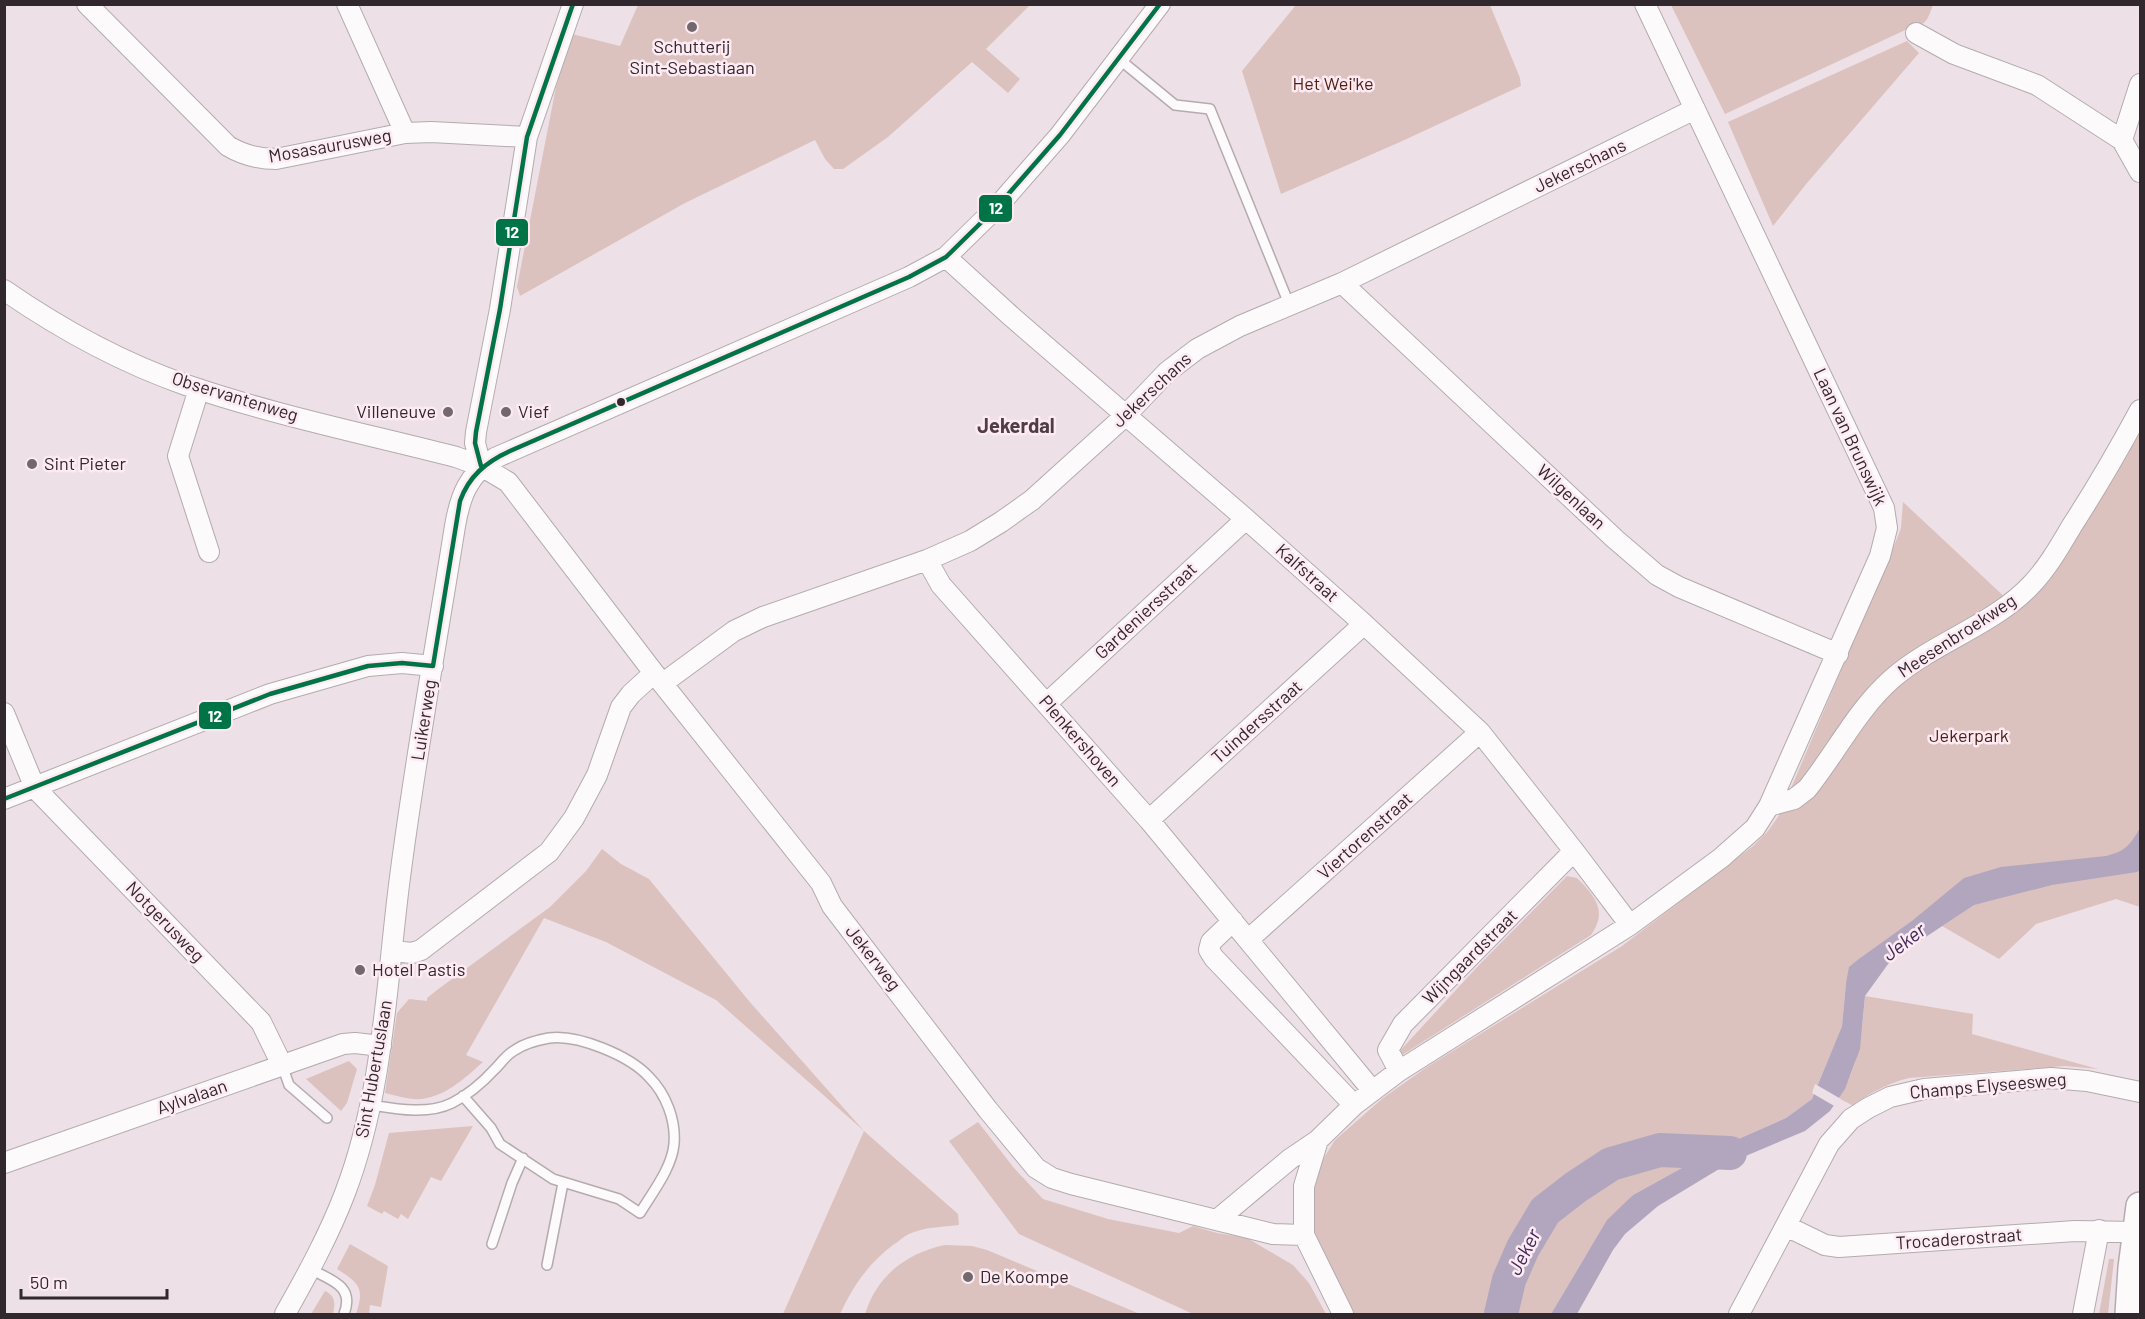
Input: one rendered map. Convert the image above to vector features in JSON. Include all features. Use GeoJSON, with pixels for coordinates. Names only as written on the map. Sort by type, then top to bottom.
{"type":"FeatureCollection","features":[{"type":"Feature","properties":{"kind":"main road"},"geometry":{"type":"LineString","coordinates":[[2129,1314],[2138,1219]]}},
{"type":"Feature","properties":{"kind":"street","name":"Mosasaurusweg"},"geometry":{"type":"LineString","coordinates":[[87,4],[228,147],[243,154],[276,159],[405,133],[431,132],[527,137]]}},
{"type":"Feature","properties":{"kind":"street"},"geometry":{"type":"LineString","coordinates":[[347,4],[405,133]]}},
{"type":"Feature","properties":{"kind":"street"},"geometry":{"type":"LineString","coordinates":[[573,4],[527,137],[500,309],[476,432],[475,443],[481,466],[521,446],[909,277],[946,257],[997,207],[1060,135],[1160,4]]}},
{"type":"Feature","properties":{"kind":"street","name":"Laan van Brunswijk"},"geometry":{"type":"LineString","coordinates":[[1630,925],[1721,858],[1748,835],[1762,819],[1838,654],[1880,556],[1886,534],[1886,515],[1645,4]]}},
{"type":"Feature","properties":{"kind":"street"},"geometry":{"type":"LineString","coordinates":[[1916,33],[1954,54],[2037,85],[2122,140],[2140,172]]}},
{"type":"Feature","properties":{"kind":"street"},"geometry":{"type":"LineString","coordinates":[[2122,140],[2140,84]]}},
{"type":"Feature","properties":{"kind":"street","name":"Jekerschans"},"geometry":{"type":"LineString","coordinates":[[393,951],[412,953],[421,950],[549,852],[574,818],[597,776],[621,707],[631,694],[735,631],[763,617],[927,560],[970,541],[1024,506],[1126,415],[1167,372],[1197,349],[1239,326],[1342,283],[1695,109]]}},
{"type":"Feature","properties":{"kind":"street","name":"Kalfstraat"},"geometry":{"type":"LineString","coordinates":[[946,257],[1246,519],[1480,732],[1575,851],[1630,925]]}},
{"type":"Feature","properties":{"kind":"street","name":"Wilgenlaan"},"geometry":{"type":"LineString","coordinates":[[1342,283],[1615,539],[1657,575],[1704,599],[1838,654]]}},
{"type":"Feature","properties":{"kind":"street","name":"Observantenweg"},"geometry":{"type":"LineString","coordinates":[[5,290],[91,342],[138,365],[199,389],[290,415],[456,457],[481,466]]}},
{"type":"Feature","properties":{"kind":"street"},"geometry":{"type":"LineString","coordinates":[[199,389],[178,456],[209,552]]}},
{"type":"Feature","properties":{"kind":"street","name":"Meesenbroekweg"},"geometry":{"type":"LineString","coordinates":[[1769,806],[1794,800],[1807,789],[1872,700],[1893,678],[1913,663],[2010,604],[2031,585],[2050,562],[2105,474],[2140,410]]}},
{"type":"Feature","properties":{"kind":"street","name":"Luikerweg"},"geometry":{"type":"LineString","coordinates":[[393,951],[398,887],[460,501],[470,479],[481,466]]}},
{"type":"Feature","properties":{"kind":"street","name":"Jekerweg"},"geometry":{"type":"LineString","coordinates":[[481,466],[508,482],[821,883],[832,906],[988,1110],[1036,1168],[1052,1178],[1071,1184],[1273,1234],[1304,1235]]}},
{"type":"Feature","properties":{"kind":"street","name":"Gardeniersstraat"},"geometry":{"type":"LineString","coordinates":[[1047,703],[1246,519]]}},
{"type":"Feature","properties":{"kind":"street","name":"Plenkershoven"},"geometry":{"type":"LineString","coordinates":[[927,560],[941,585],[1149,820],[1372,1090]]}},
{"type":"Feature","properties":{"kind":"street","name":"Tuindersstraat"},"geometry":{"type":"LineString","coordinates":[[1149,820],[1364,624]]}},
{"type":"Feature","properties":{"kind":"street"},"geometry":{"type":"LineString","coordinates":[[4,799],[270,694],[369,666],[402,663],[433,666]]}},
{"type":"Feature","properties":{"kind":"street"},"geometry":{"type":"LineString","coordinates":[[4,713],[35,788]]}},
{"type":"Feature","properties":{"kind":"street","name":"Viertorenstraat"},"geometry":{"type":"LineString","coordinates":[[1249,939],[1480,732]]}},
{"type":"Feature","properties":{"kind":"street","name":"Notgerusweg"},"geometry":{"type":"LineString","coordinates":[[35,788],[261,1022],[282,1065]]}},
{"type":"Feature","properties":{"kind":"street","name":"Wijngaardstraat"},"geometry":{"type":"LineString","coordinates":[[1399,1071],[1388,1050],[1403,1024],[1575,851]]}},
{"type":"Feature","properties":{"kind":"street"},"geometry":{"type":"LineString","coordinates":[[1233,921],[1211,942],[1209,950],[1214,958],[1354,1105]]}},
{"type":"Feature","properties":{"kind":"street"},"geometry":{"type":"LineString","coordinates":[[1217,1220],[1290,1159],[1318,1140],[1372,1090],[1630,925]]}},
{"type":"Feature","properties":{"kind":"street","name":"Sint Hubertuslaan"},"geometry":{"type":"LineString","coordinates":[[285,1314],[310,1269],[346,1192],[371,1106],[393,951]]}},
{"type":"Feature","properties":{"kind":"street","name":"Aylvalaan"},"geometry":{"type":"LineString","coordinates":[[6,1156],[350,1043],[381,1046]]}},
{"type":"Feature","properties":{"kind":"street","name":"Champs Elyseesweg"},"geometry":{"type":"LineString","coordinates":[[1739,1314],[1829,1144],[1836,1134],[1858,1114],[1890,1097],[1924,1089],[2051,1078],[2087,1081],[2140,1092]]}},
{"type":"Feature","properties":{"kind":"street"},"geometry":{"type":"LineString","coordinates":[[1318,1140],[1304,1186],[1304,1235],[1343,1314]]}},
{"type":"Feature","properties":{"kind":"street","name":"Trocaderostraat"},"geometry":{"type":"LineString","coordinates":[[1786,1226],[1825,1245],[1839,1247],[2099,1230],[2138,1219]]}},
{"type":"Feature","properties":{"kind":"street"},"geometry":{"type":"LineString","coordinates":[[2083,1314],[2099,1230]]}},
{"type":"Feature","properties":{"kind":"lane"},"geometry":{"type":"LineString","coordinates":[[1119,59],[1175,105],[1210,109],[1289,304]]}},
{"type":"Feature","properties":{"kind":"lane"},"geometry":{"type":"LineString","coordinates":[[371,1106],[399,1109],[429,1108],[451,1104],[484,1081],[513,1050],[532,1042],[552,1038],[578,1040],[609,1051],[649,1076],[663,1098],[674,1124],[674,1145],[671,1158],[640,1213],[619,1199],[562,1183],[500,1144],[491,1128],[463,1096]]}},
{"type":"Feature","properties":{"kind":"lane"},"geometry":{"type":"LineString","coordinates":[[282,1065],[289,1084],[327,1118]]}},
{"type":"Feature","properties":{"kind":"lane"},"geometry":{"type":"LineString","coordinates":[[492,1244],[522,1158]]}},
{"type":"Feature","properties":{"kind":"lane"},"geometry":{"type":"LineString","coordinates":[[547,1264],[562,1183]]}},
{"type":"Feature","properties":{"kind":"lane"},"geometry":{"type":"LineString","coordinates":[[310,1269],[342,1287],[347,1299],[344,1314]]}},
{"type":"Feature","properties":{"kind":"green space"},"geometry":{"type":"Polygon","coordinates":[[[638,5],[1030,5],[986,49],[1020,79],[1008,93],[972,62],[888,137],[843,169],[834,169],[825,159],[815,140],[685,203],[520,296],[517,287],[556,87],[572,34],[620,46],[638,5]]]}},
{"type":"Feature","properties":{"kind":"green space","name":"Het Wei'ke"},"geometry":{"type":"Polygon","coordinates":[[[1296,5],[1490,5],[1520,78],[1521,86],[1281,194],[1242,71],[1296,5]]]}},
{"type":"Feature","properties":{"kind":"green space"},"geometry":{"type":"Polygon","coordinates":[[[1671,5],[1933,5],[1928,18],[1920,25],[1725,114],[1671,5]]]}},
{"type":"Feature","properties":{"kind":"green space"},"geometry":{"type":"Polygon","coordinates":[[[1907,41],[1919,53],[1773,226],[1728,122],[1907,41]]]}},
{"type":"Feature","properties":{"kind":"green space","name":"Jekerpark"},"geometry":{"type":"Polygon","coordinates":[[[2140,402],[2140,907],[2116,899],[2036,924],[1999,959],[1942,926],[1973,905],[1913,920],[1860,958],[1846,983],[1842,1026],[1812,1099],[1786,1118],[1718,1148],[1633,1195],[1585,1257],[1551,1314],[1349,1314],[1311,1229],[1310,1206],[1322,1161],[1335,1140],[1383,1098],[1427,1067],[1622,946],[1753,846],[1768,831],[1780,814],[1896,541],[1901,528],[1903,502],[2009,601],[2028,583],[2140,402]]]}},
{"type":"Feature","properties":{"kind":"green space"},"geometry":{"type":"Polygon","coordinates":[[[602,849],[621,864],[649,879],[749,1001],[864,1131],[716,1000],[606,942],[544,918],[466,1055],[483,1062],[451,1088],[433,1096],[413,1099],[385,1093],[397,1013],[409,999],[427,1001],[427,998],[437,990],[550,907],[586,871],[602,849]]]}},
{"type":"Feature","properties":{"kind":"green space"},"geometry":{"type":"Polygon","coordinates":[[[1567,876],[1577,878],[1597,904],[1599,918],[1591,935],[1399,1057],[1397,1054],[1479,965],[1567,876]]]}},
{"type":"Feature","properties":{"kind":"green space"},"geometry":{"type":"Polygon","coordinates":[[[1865,996],[1973,1014],[1972,1034],[2098,1069],[2065,1066],[1909,1078],[1880,1089],[1852,1105],[1838,1098],[1851,1074],[1859,1049],[1865,996]]]}},
{"type":"Feature","properties":{"kind":"green space"},"geometry":{"type":"Polygon","coordinates":[[[349,1061],[357,1069],[347,1103],[341,1111],[306,1079],[349,1061]]]}},
{"type":"Feature","properties":{"kind":"green space"},"geometry":{"type":"Polygon","coordinates":[[[978,1122],[1014,1168],[1043,1199],[1108,1219],[1179,1233],[1193,1226],[1247,1238],[1293,1265],[1309,1283],[1326,1314],[1193,1314],[1019,1234],[949,1141],[978,1122]]]}},
{"type":"Feature","properties":{"kind":"green space"},"geometry":{"type":"Polygon","coordinates":[[[473,1126],[441,1181],[431,1177],[408,1219],[401,1214],[398,1219],[384,1211],[382,1214],[367,1206],[389,1133],[473,1126]]]}},
{"type":"Feature","properties":{"kind":"green space"},"geometry":{"type":"Polygon","coordinates":[[[864,1131],[958,1214],[959,1225],[915,1232],[893,1245],[862,1276],[840,1314],[783,1314],[864,1131]]]}},
{"type":"Feature","properties":{"kind":"green space"},"geometry":{"type":"Polygon","coordinates":[[[350,1244],[388,1266],[381,1307],[370,1305],[369,1314],[356,1314],[360,1298],[358,1287],[351,1278],[337,1269],[350,1244]]]}},
{"type":"Feature","properties":{"kind":"green space","name":"De Koompe"},"geometry":{"type":"Polygon","coordinates":[[[945,1245],[972,1246],[987,1250],[1140,1314],[865,1314],[877,1288],[895,1268],[918,1254],[945,1245]]]}},
{"type":"Feature","properties":{"kind":"green space"},"geometry":{"type":"Polygon","coordinates":[[[2109,1259],[2114,1259],[2108,1314],[2099,1314],[2109,1259]]]}},
{"type":"Feature","properties":{"kind":"green space"},"geometry":{"type":"Polygon","coordinates":[[[325,1291],[334,1301],[333,1314],[311,1314],[325,1291]]]}},
{"type":"Feature","properties":{"kind":"water"},"geometry":{"type":"Polygon","coordinates":[[[2140,828],[2140,870],[2137,872],[2052,885],[1974,905],[1891,960],[1865,996],[1860,1049],[1845,1089],[1830,1111],[1805,1131],[1729,1163],[1658,1206],[1625,1234],[1613,1250],[1577,1314],[1551,1314],[1607,1220],[1633,1195],[1718,1148],[1786,1118],[1812,1099],[1842,1026],[1849,967],[1913,920],[1964,878],[2001,867],[2106,856],[2127,846],[2140,828]]]}},
{"type":"Feature","properties":{"kind":"pier"},"geometry":{"type":"Polygon","coordinates":[[[1815,1084],[1841,1099],[1836,1107],[1812,1093],[1815,1084]]]}},
{"type":"Feature","properties":{"kind":"waterway","name":"Jeker"},"geometry":{"type":"LineString","coordinates":[[1501,1314],[1509,1280],[1523,1248],[1545,1211],[1576,1187],[1611,1164],[1660,1150],[1730,1153]]}},
{"type":"Feature","properties":{"kind":"transit line","name":"12"},"geometry":{"type":"LineString","coordinates":[[481,466],[475,443],[476,432],[500,309],[527,137],[573,4]]}},
{"type":"Feature","properties":{"kind":"transit line","name":"12"},"geometry":{"type":"LineString","coordinates":[[433,666],[460,501],[468,484],[479,471],[510,451],[909,277],[946,257],[997,207],[1060,135],[1160,4]]}},
{"type":"Feature","properties":{"kind":"transit line","name":"12"},"geometry":{"type":"LineString","coordinates":[[4,799],[270,694],[368,666],[402,663],[433,666]]}},
{"type":"Feature","properties":{"kind":"place","name":"Schutterij Sint-Sebastiaan"},"geometry":{"type":"Point","coordinates":[692,27]}},
{"type":"Feature","properties":{"kind":"place","name":"Villeneuve"},"geometry":{"type":"Point","coordinates":[448,412]}},
{"type":"Feature","properties":{"kind":"place","name":"Vief"},"geometry":{"type":"Point","coordinates":[506,412]}},
{"type":"Feature","properties":{"kind":"place","name":"Sint Pieter"},"geometry":{"type":"Point","coordinates":[32,464]}},
{"type":"Feature","properties":{"kind":"place","name":"Hotel Pastis"},"geometry":{"type":"Point","coordinates":[360,970]}},
{"type":"Feature","properties":{"kind":"place","name":"De Koompe"},"geometry":{"type":"Point","coordinates":[968,1277]}},
{"type":"Feature","properties":{"kind":"district","name":"Jekerdal"},"geometry":{"type":"Point","coordinates":[1016,426]}}]}
